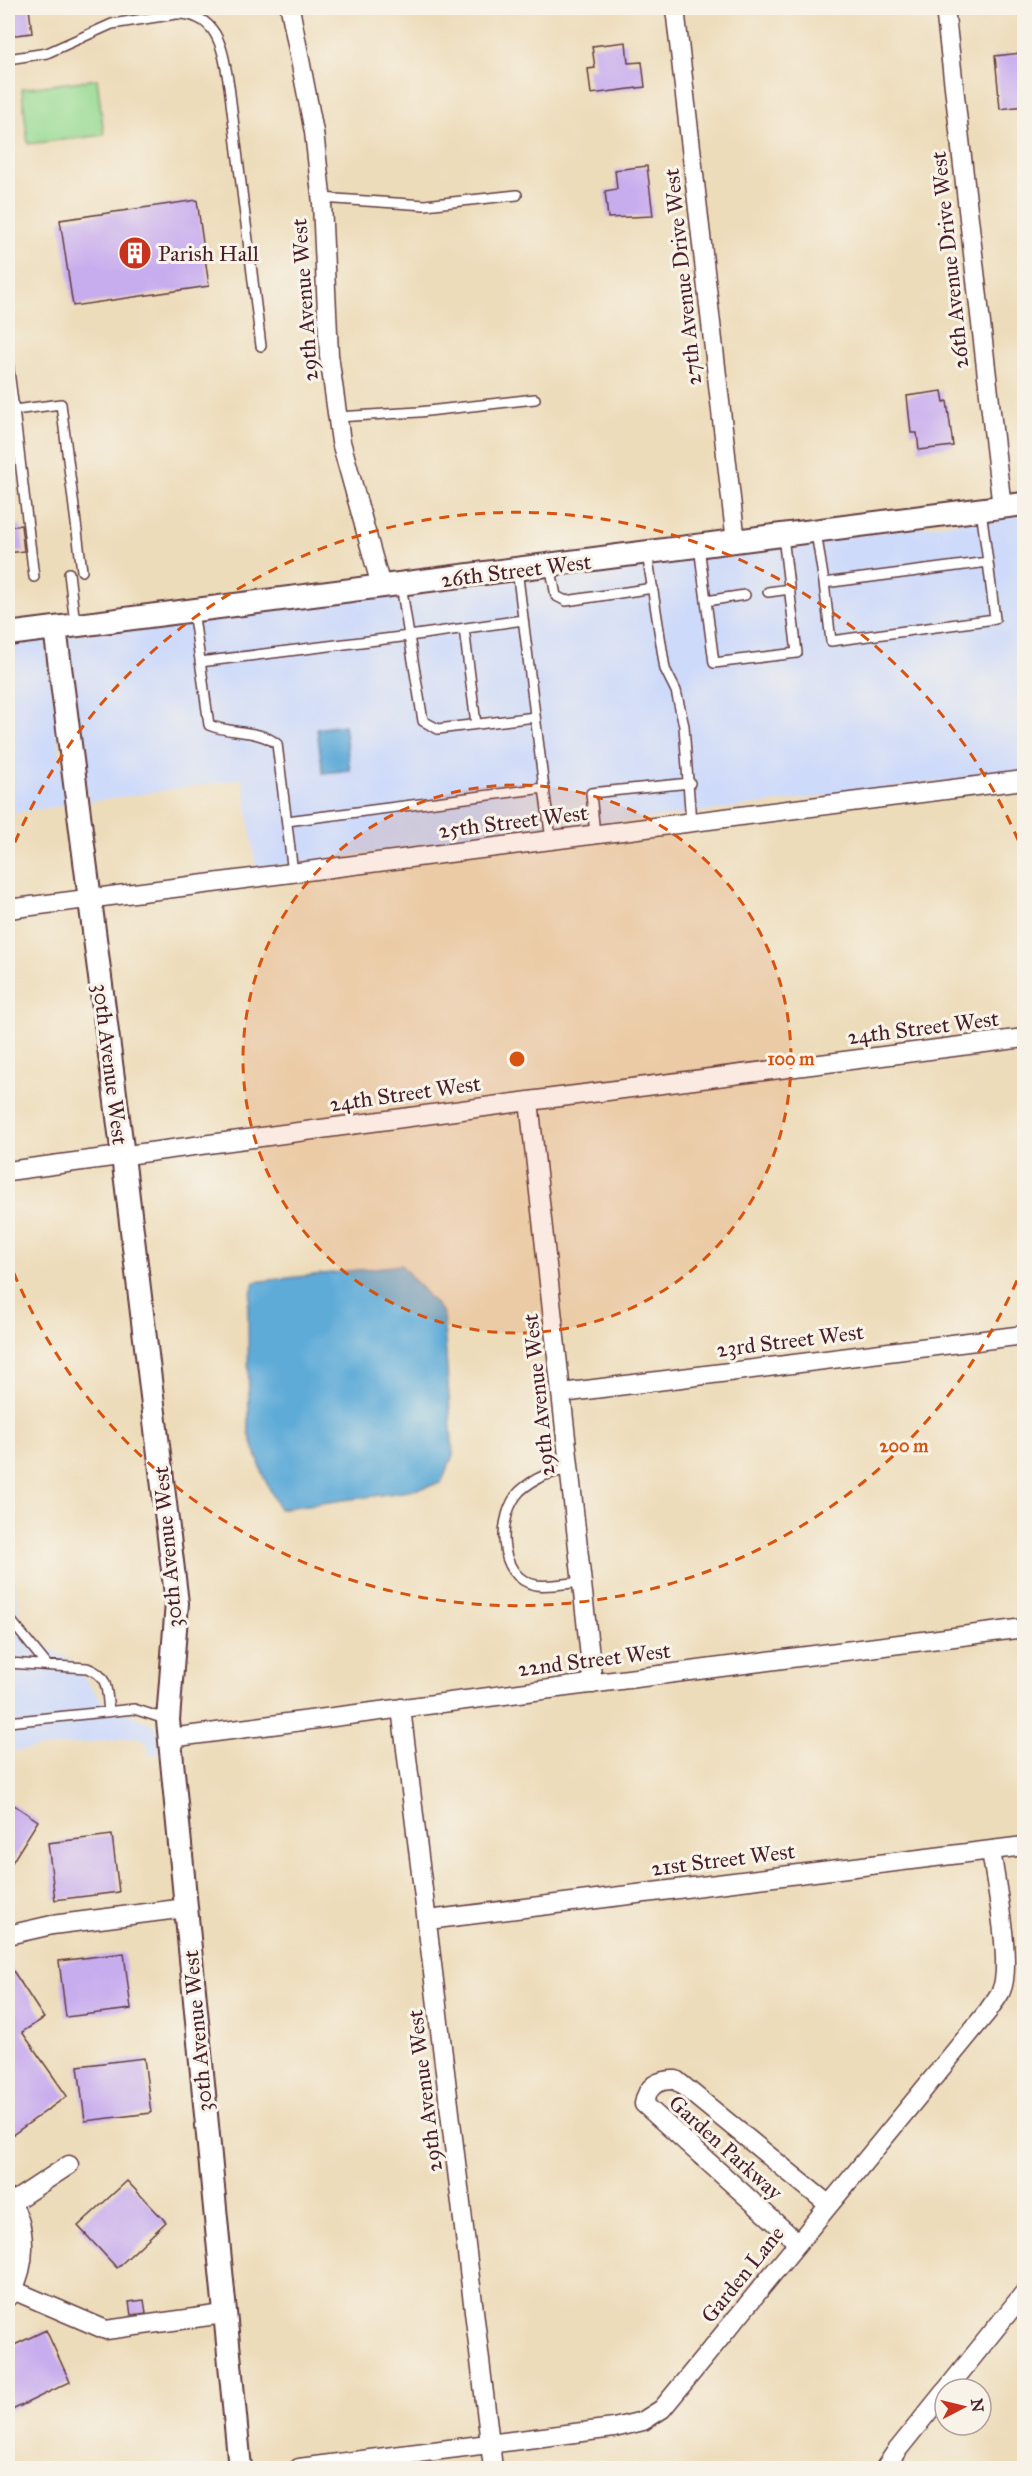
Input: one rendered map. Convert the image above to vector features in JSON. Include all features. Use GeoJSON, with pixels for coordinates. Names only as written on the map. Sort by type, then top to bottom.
{"type":"FeatureCollection","features":[{"type":"Feature","properties":{"kind":"street","name":"29th Avenue West"},"geometry":{"type":"LineString","coordinates":[[290,8],[314,132],[321,198],[328,345],[338,417],[347,467],[391,585]]}},
{"type":"Feature","properties":{"kind":"street","name":"27th Avenue Drive West"},"geometry":{"type":"LineString","coordinates":[[675,8],[736,542]]}},
{"type":"Feature","properties":{"kind":"street","name":"26th Avenue Drive West"},"geometry":{"type":"LineString","coordinates":[[945,8],[991,509]]}},
{"type":"Feature","properties":{"kind":"street","name":"26th Street West"},"geometry":{"type":"LineString","coordinates":[[8,634],[1024,504]]}},
{"type":"Feature","properties":{"kind":"street","name":"30th Avenue West"},"geometry":{"type":"LineString","coordinates":[[65,627],[90,899],[177,1603],[169,1729],[240,2469]]}},
{"type":"Feature","properties":{"kind":"street","name":"25th Street West"},"geometry":{"type":"LineString","coordinates":[[8,909],[1024,780]]}},
{"type":"Feature","properties":{"kind":"street","name":"24th Street West"},"geometry":{"type":"LineString","coordinates":[[8,1171],[1024,1038]]}},
{"type":"Feature","properties":{"kind":"street","name":"29th Avenue West"},"geometry":{"type":"LineString","coordinates":[[529,1101],[593,1684]]}},
{"type":"Feature","properties":{"kind":"street","name":"23rd Street West"},"geometry":{"type":"LineString","coordinates":[[562,1393],[1024,1335]]}},
{"type":"Feature","properties":{"kind":"street","name":"22nd Street West"},"geometry":{"type":"LineString","coordinates":[[169,1729],[401,1708],[1024,1628]]}},
{"type":"Feature","properties":{"kind":"street","name":"29th Avenue West"},"geometry":{"type":"LineString","coordinates":[[401,1708],[493,2469]]}},
{"type":"Feature","properties":{"kind":"street","name":"21st Street West"},"geometry":{"type":"LineString","coordinates":[[428,1920],[1024,1846]]}},
{"type":"Feature","properties":{"kind":"street","name":"Garden Lane"},"geometry":{"type":"LineString","coordinates":[[298,2469],[614,2428],[643,2421],[662,2409],[988,2011],[1002,1990],[1005,1972],[1003,1944],[991,1850]]}},
{"type":"Feature","properties":{"kind":"street"},"geometry":{"type":"LineString","coordinates":[[8,1935],[52,1924],[186,1908]]}},
{"type":"Feature","properties":{"kind":"street","name":"Garden Parkway"},"geometry":{"type":"LineString","coordinates":[[798,2243],[644,2104],[649,2089],[657,2082],[666,2079],[676,2080],[829,2205]]}},
{"type":"Feature","properties":{"kind":"street"},"geometry":{"type":"LineString","coordinates":[[69,2165],[9,2201],[23,2241],[21,2267],[10,2293],[106,2330],[224,2314]]}},
{"type":"Feature","properties":{"kind":"street"},"geometry":{"type":"LineString","coordinates":[[956,2377],[1024,2293]]}},
{"type":"Feature","properties":{"kind":"street"},"geometry":{"type":"LineString","coordinates":[[885,2469],[933,2406]]}},
{"type":"Feature","properties":{"kind":"lane"},"geometry":{"type":"LineString","coordinates":[[8,59],[47,53],[112,24],[176,14],[198,18],[214,32],[221,44],[229,86],[261,345]]}},
{"type":"Feature","properties":{"kind":"lane"},"geometry":{"type":"LineString","coordinates":[[321,198],[425,205],[517,195]]}},
{"type":"Feature","properties":{"kind":"lane"},"geometry":{"type":"LineString","coordinates":[[8,363],[34,577]]}},
{"type":"Feature","properties":{"kind":"lane"},"geometry":{"type":"LineString","coordinates":[[338,417],[419,412],[535,399]]}},
{"type":"Feature","properties":{"kind":"lane"},"geometry":{"type":"LineString","coordinates":[[14,410],[61,404],[82,571]]}},
{"type":"Feature","properties":{"kind":"lane"},"geometry":{"type":"LineString","coordinates":[[816,532],[831,641],[995,619],[988,562],[991,509]]}},
{"type":"Feature","properties":{"kind":"lane"},"geometry":{"type":"LineString","coordinates":[[699,546],[714,663],[797,653],[783,536]]}},
{"type":"Feature","properties":{"kind":"lane"},"geometry":{"type":"LineString","coordinates":[[647,553],[665,669],[676,691],[684,726],[690,783],[691,823]]}},
{"type":"Feature","properties":{"kind":"lane"},"geometry":{"type":"LineString","coordinates":[[824,583],[988,562]]}},
{"type":"Feature","properties":{"kind":"lane"},"geometry":{"type":"LineString","coordinates":[[550,565],[556,596],[566,601],[653,588]]}},
{"type":"Feature","properties":{"kind":"lane"},"geometry":{"type":"LineString","coordinates":[[517,570],[551,840]]}},
{"type":"Feature","properties":{"kind":"lane"},"geometry":{"type":"LineString","coordinates":[[65,627],[69,573]]}},
{"type":"Feature","properties":{"kind":"lane"},"geometry":{"type":"LineString","coordinates":[[391,585],[409,636],[423,721],[438,729],[535,717]]}},
{"type":"Feature","properties":{"kind":"lane"},"geometry":{"type":"LineString","coordinates":[[768,592],[789,589]]}},
{"type":"Feature","properties":{"kind":"lane"},"geometry":{"type":"LineString","coordinates":[[706,601],[745,596]]}},
{"type":"Feature","properties":{"kind":"lane"},"geometry":{"type":"LineString","coordinates":[[193,610],[209,725],[218,729],[269,737],[277,744],[293,873]]}},
{"type":"Feature","properties":{"kind":"lane"},"geometry":{"type":"LineString","coordinates":[[200,662],[523,620]]}},
{"type":"Feature","properties":{"kind":"lane"},"geometry":{"type":"LineString","coordinates":[[464,628],[476,724]]}},
{"type":"Feature","properties":{"kind":"lane"},"geometry":{"type":"LineString","coordinates":[[595,835],[591,793],[690,783]]}},
{"type":"Feature","properties":{"kind":"lane"},"geometry":{"type":"LineString","coordinates":[[287,821],[544,788]]}},
{"type":"Feature","properties":{"kind":"lane"},"geometry":{"type":"LineString","coordinates":[[570,1469],[541,1475],[519,1493],[506,1516],[503,1538],[507,1558],[518,1576],[535,1585],[582,1582]]}},
{"type":"Feature","properties":{"kind":"lane"},"geometry":{"type":"LineString","coordinates":[[8,1617],[47,1665]]}},
{"type":"Feature","properties":{"kind":"lane"},"geometry":{"type":"LineString","coordinates":[[8,1663],[87,1668],[98,1672],[105,1680],[109,1712]]}},
{"type":"Feature","properties":{"kind":"lane"},"geometry":{"type":"LineString","coordinates":[[8,1722],[134,1710],[169,1729]]}},
{"type":"Feature","properties":{"kind":"shaded area"},"geometry":{"type":"Polygon","coordinates":[[[1024,514],[1024,771],[256,868],[243,779],[88,802],[66,636],[1024,514]]]}},
{"type":"Feature","properties":{"kind":"shaded area"},"geometry":{"type":"Polygon","coordinates":[[[45,639],[67,805],[8,814],[8,643],[45,639]]]}},
{"type":"Feature","properties":{"kind":"shaded area"},"geometry":{"type":"Polygon","coordinates":[[[8,1532],[22,1632],[69,1659],[102,1701],[158,1727],[161,1753],[149,1755],[147,1742],[138,1737],[8,1752],[8,1532]]]}},
{"type":"Feature","properties":{"kind":"green space"},"geometry":{"type":"Polygon","coordinates":[[[97,79],[104,135],[28,144],[22,89],[97,79]]]}},
{"type":"Feature","properties":{"kind":"water"},"geometry":{"type":"Polygon","coordinates":[[[344,725],[350,770],[323,773],[317,729],[344,725]]]}},
{"type":"Feature","properties":{"kind":"water"},"geometry":{"type":"Polygon","coordinates":[[[401,1265],[443,1313],[453,1455],[441,1483],[409,1491],[279,1509],[264,1477],[249,1433],[248,1306],[254,1282],[401,1265]]]}},
{"type":"Feature","properties":{"kind":"building"},"geometry":{"type":"Polygon","coordinates":[[[8,8],[29,8],[32,33],[8,36],[8,8]]]}},
{"type":"Feature","properties":{"kind":"building"},"geometry":{"type":"Polygon","coordinates":[[[626,42],[628,63],[642,62],[645,87],[591,94],[588,69],[595,68],[592,46],[626,42]]]}},
{"type":"Feature","properties":{"kind":"building"},"geometry":{"type":"Polygon","coordinates":[[[1021,53],[1022,60],[1024,60],[1024,106],[1000,109],[995,56],[1021,53]]]}},
{"type":"Feature","properties":{"kind":"building"},"geometry":{"type":"Polygon","coordinates":[[[647,166],[653,216],[608,218],[605,191],[617,189],[615,170],[647,166]]]}},
{"type":"Feature","properties":{"kind":"building","name":"Parish Hall"},"geometry":{"type":"Polygon","coordinates":[[[197,200],[209,286],[73,306],[60,220],[197,200]]]}},
{"type":"Feature","properties":{"kind":"building"},"geometry":{"type":"Polygon","coordinates":[[[942,391],[944,402],[947,401],[953,446],[919,450],[917,433],[911,433],[907,396],[942,391]]]}},
{"type":"Feature","properties":{"kind":"building"},"geometry":{"type":"Polygon","coordinates":[[[21,525],[24,551],[8,553],[8,527],[21,525]]]}},
{"type":"Feature","properties":{"kind":"building"},"geometry":{"type":"Polygon","coordinates":[[[8,1801],[38,1821],[8,1869],[8,1801]]]}},
{"type":"Feature","properties":{"kind":"building"},"geometry":{"type":"Polygon","coordinates":[[[112,1835],[119,1892],[55,1900],[48,1843],[112,1835]]]}},
{"type":"Feature","properties":{"kind":"building"},"geometry":{"type":"Polygon","coordinates":[[[124,1953],[131,2009],[66,2017],[59,1961],[124,1953]]]}},
{"type":"Feature","properties":{"kind":"building"},"geometry":{"type":"Polygon","coordinates":[[[8,1963],[44,2018],[22,2032],[67,2096],[8,2138],[8,1963]]]}},
{"type":"Feature","properties":{"kind":"building"},"geometry":{"type":"Polygon","coordinates":[[[144,2058],[151,2113],[85,2121],[78,2066],[144,2058]]]}},
{"type":"Feature","properties":{"kind":"building"},"geometry":{"type":"Polygon","coordinates":[[[127,2181],[166,2222],[117,2268],[78,2226],[127,2181]]]}},
{"type":"Feature","properties":{"kind":"building"},"geometry":{"type":"Polygon","coordinates":[[[144,2300],[146,2313],[131,2315],[129,2302],[144,2300]]]}},
{"type":"Feature","properties":{"kind":"building"},"geometry":{"type":"Polygon","coordinates":[[[46,2330],[70,2382],[8,2412],[8,2348],[46,2330]]]}},
{"type":"Feature","properties":{"kind":"place","name":"Parish Hall"},"geometry":{"type":"Point","coordinates":[135,253]}}]}
